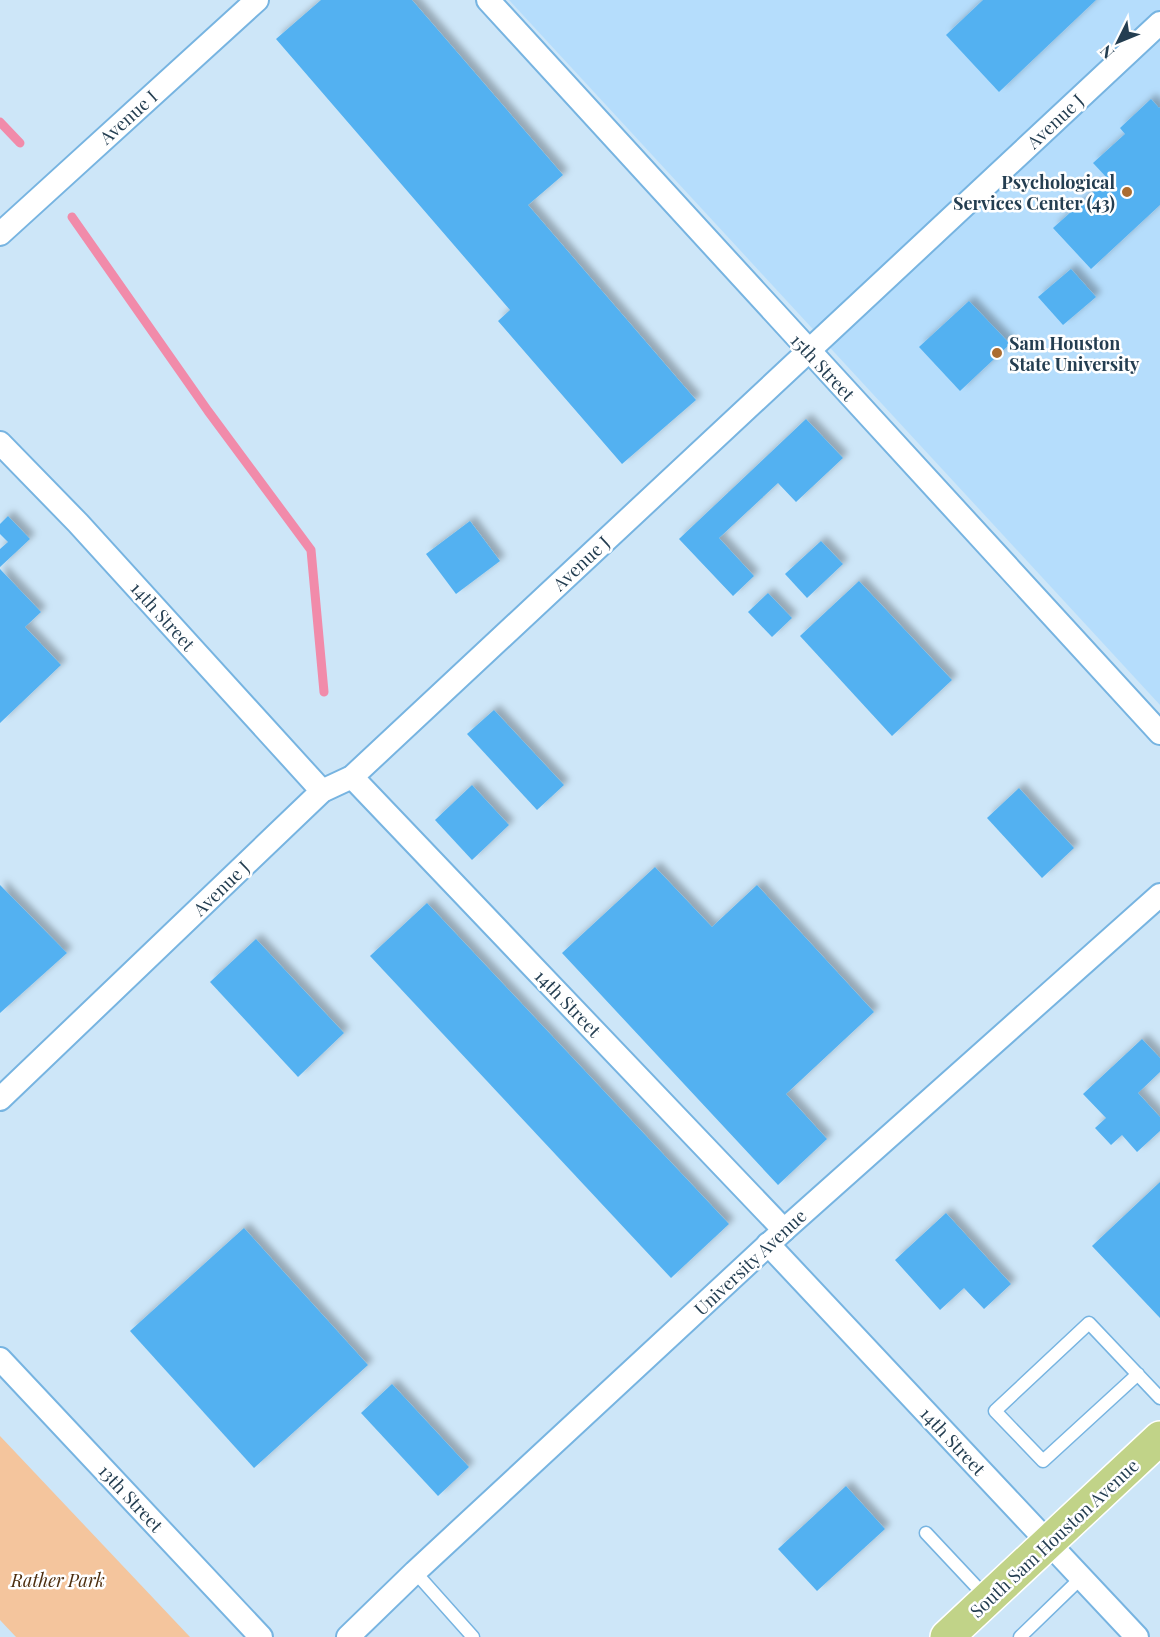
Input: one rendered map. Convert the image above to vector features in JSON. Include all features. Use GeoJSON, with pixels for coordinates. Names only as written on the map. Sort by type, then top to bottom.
{"type":"FeatureCollection","features":[{"type":"Feature","properties":{"kind":"main road","name":"South Sam Houston Avenue"},"geometry":{"type":"LineString","coordinates":[[947,1637],[1160,1438]]}},
{"type":"Feature","properties":{"kind":"street","name":"Avenue I"},"geometry":{"type":"LineString","coordinates":[[0,234],[257,0]]}},
{"type":"Feature","properties":{"kind":"street","name":"15th Street"},"geometry":{"type":"LineString","coordinates":[[488,0],[1160,733]]}},
{"type":"Feature","properties":{"kind":"street","name":"Avenue J"},"geometry":{"type":"LineString","coordinates":[[0,1099],[322,791],[352,777],[1160,23]]}},
{"type":"Feature","properties":{"kind":"street","name":"14th Street"},"geometry":{"type":"LineString","coordinates":[[0,443],[78,523],[322,791]]}},
{"type":"Feature","properties":{"kind":"street","name":"14th Street"},"geometry":{"type":"LineString","coordinates":[[352,777],[776,1237],[1048,1542],[1137,1637]]}},
{"type":"Feature","properties":{"kind":"street","name":"University Avenue"},"geometry":{"type":"LineString","coordinates":[[348,1637],[776,1237],[1160,895]]}},
{"type":"Feature","properties":{"kind":"street","name":"13th Street"},"geometry":{"type":"LineString","coordinates":[[0,1359],[261,1637]]}},
{"type":"Feature","properties":{"kind":"lane"},"geometry":{"type":"LineString","coordinates":[[1138,1374],[1043,1461],[995,1411],[1089,1323],[1138,1374],[1160,1398]]}},
{"type":"Feature","properties":{"kind":"lane"},"geometry":{"type":"LineString","coordinates":[[926,1533],[988,1598]]}},
{"type":"Feature","properties":{"kind":"lane"},"geometry":{"type":"LineString","coordinates":[[415,1572],[473,1637]]}},
{"type":"Feature","properties":{"kind":"lane"},"geometry":{"type":"LineString","coordinates":[[1020,1637],[1081,1578]]}},
{"type":"Feature","properties":{"kind":"shaded area","name":"Sam Houston State University"},"geometry":{"type":"Polygon","coordinates":[[[509,0],[1160,0],[1160,705],[509,0]]]}},
{"type":"Feature","properties":{"kind":"green space","name":"Rather Park"},"geometry":{"type":"Polygon","coordinates":[[[0,1436],[190,1637],[16,1637],[0,1620],[0,1436]]]}},
{"type":"Feature","properties":{"kind":"building"},"geometry":{"type":"Polygon","coordinates":[[[321,0],[412,0],[563,175],[528,205],[696,400],[622,464],[498,321],[510,310],[276,39],[321,0]]]}},
{"type":"Feature","properties":{"kind":"building"},"geometry":{"type":"Polygon","coordinates":[[[983,0],[1096,0],[999,92],[946,35],[983,0]]]}},
{"type":"Feature","properties":{"kind":"building","name":"Psychological Services Center (43)"},"geometry":{"type":"Polygon","coordinates":[[[1151,99],[1160,107],[1160,205],[1091,269],[1053,228],[1108,179],[1093,163],[1125,134],[1120,128],[1151,99]]]}},
{"type":"Feature","properties":{"kind":"building"},"geometry":{"type":"Polygon","coordinates":[[[1071,269],[1096,297],[1063,325],[1038,297],[1071,269]]]}},
{"type":"Feature","properties":{"kind":"building"},"geometry":{"type":"Polygon","coordinates":[[[969,301],[1010,344],[960,391],[919,347],[969,301]]]}},
{"type":"Feature","properties":{"kind":"building"},"geometry":{"type":"Polygon","coordinates":[[[806,419],[843,458],[796,502],[778,483],[719,538],[754,576],[733,596],[679,539],[806,419]]]}},
{"type":"Feature","properties":{"kind":"building"},"geometry":{"type":"Polygon","coordinates":[[[8,516],[30,539],[0,567],[0,549],[8,542],[0,534],[0,524],[8,516]]]}},
{"type":"Feature","properties":{"kind":"building"},"geometry":{"type":"Polygon","coordinates":[[[470,521],[500,561],[456,594],[426,554],[470,521]]]}},
{"type":"Feature","properties":{"kind":"building"},"geometry":{"type":"Polygon","coordinates":[[[821,541],[843,564],[807,598],[785,574],[821,541]]]}},
{"type":"Feature","properties":{"kind":"building"},"geometry":{"type":"Polygon","coordinates":[[[0,569],[41,612],[25,627],[61,665],[0,723],[0,569]]]}},
{"type":"Feature","properties":{"kind":"building"},"geometry":{"type":"Polygon","coordinates":[[[859,581],[952,680],[892,736],[800,636],[859,581]]]}},
{"type":"Feature","properties":{"kind":"building"},"geometry":{"type":"Polygon","coordinates":[[[768,593],[792,618],[772,637],[748,612],[768,593]]]}},
{"type":"Feature","properties":{"kind":"building"},"geometry":{"type":"Polygon","coordinates":[[[494,710],[564,785],[537,810],[467,734],[494,710]]]}},
{"type":"Feature","properties":{"kind":"building"},"geometry":{"type":"Polygon","coordinates":[[[472,785],[509,825],[472,860],[435,820],[472,785]]]}},
{"type":"Feature","properties":{"kind":"building"},"geometry":{"type":"Polygon","coordinates":[[[1019,788],[1074,848],[1042,878],[987,818],[1019,788]]]}},
{"type":"Feature","properties":{"kind":"building"},"geometry":{"type":"Polygon","coordinates":[[[655,867],[712,927],[757,885],[874,1012],[786,1094],[827,1139],[778,1185],[562,953],[655,867]]]}},
{"type":"Feature","properties":{"kind":"building"},"geometry":{"type":"Polygon","coordinates":[[[0,885],[67,953],[0,1013],[0,885]]]}},
{"type":"Feature","properties":{"kind":"building"},"geometry":{"type":"Polygon","coordinates":[[[427,903],[729,1224],[671,1278],[370,956],[427,903]]]}},
{"type":"Feature","properties":{"kind":"building"},"geometry":{"type":"Polygon","coordinates":[[[256,939],[344,1033],[298,1077],[210,982],[256,939]]]}},
{"type":"Feature","properties":{"kind":"building"},"geometry":{"type":"Polygon","coordinates":[[[1142,1039],[1160,1058],[1160,1072],[1138,1093],[1160,1117],[1160,1131],[1137,1152],[1122,1135],[1111,1145],[1095,1128],[1106,1118],[1083,1094],[1142,1039]]]}},
{"type":"Feature","properties":{"kind":"building"},"geometry":{"type":"Polygon","coordinates":[[[1160,1182],[1160,1318],[1092,1246],[1160,1182]]]}},
{"type":"Feature","properties":{"kind":"building"},"geometry":{"type":"Polygon","coordinates":[[[946,1213],[1011,1284],[984,1309],[964,1288],[940,1310],[895,1260],[946,1213]]]}},
{"type":"Feature","properties":{"kind":"building"},"geometry":{"type":"Polygon","coordinates":[[[244,1228],[368,1365],[254,1468],[130,1331],[244,1228]]]}},
{"type":"Feature","properties":{"kind":"building"},"geometry":{"type":"Polygon","coordinates":[[[392,1384],[469,1467],[438,1496],[361,1413],[392,1384]]]}},
{"type":"Feature","properties":{"kind":"building"},"geometry":{"type":"Polygon","coordinates":[[[846,1486],[885,1529],[817,1591],[778,1549],[846,1486]]]}},
{"type":"Feature","properties":{"kind":"waterway"},"geometry":{"type":"LineString","coordinates":[[0,122],[20,143]]}},
{"type":"Feature","properties":{"kind":"waterway"},"geometry":{"type":"LineString","coordinates":[[72,217],[208,411],[311,550],[324,692]]}},
{"type":"Feature","properties":{"kind":"place","name":"Psychological Services Center (43)"},"geometry":{"type":"Point","coordinates":[1127,192]}},
{"type":"Feature","properties":{"kind":"place","name":"Sam Houston State University"},"geometry":{"type":"Point","coordinates":[997,353]}}]}
